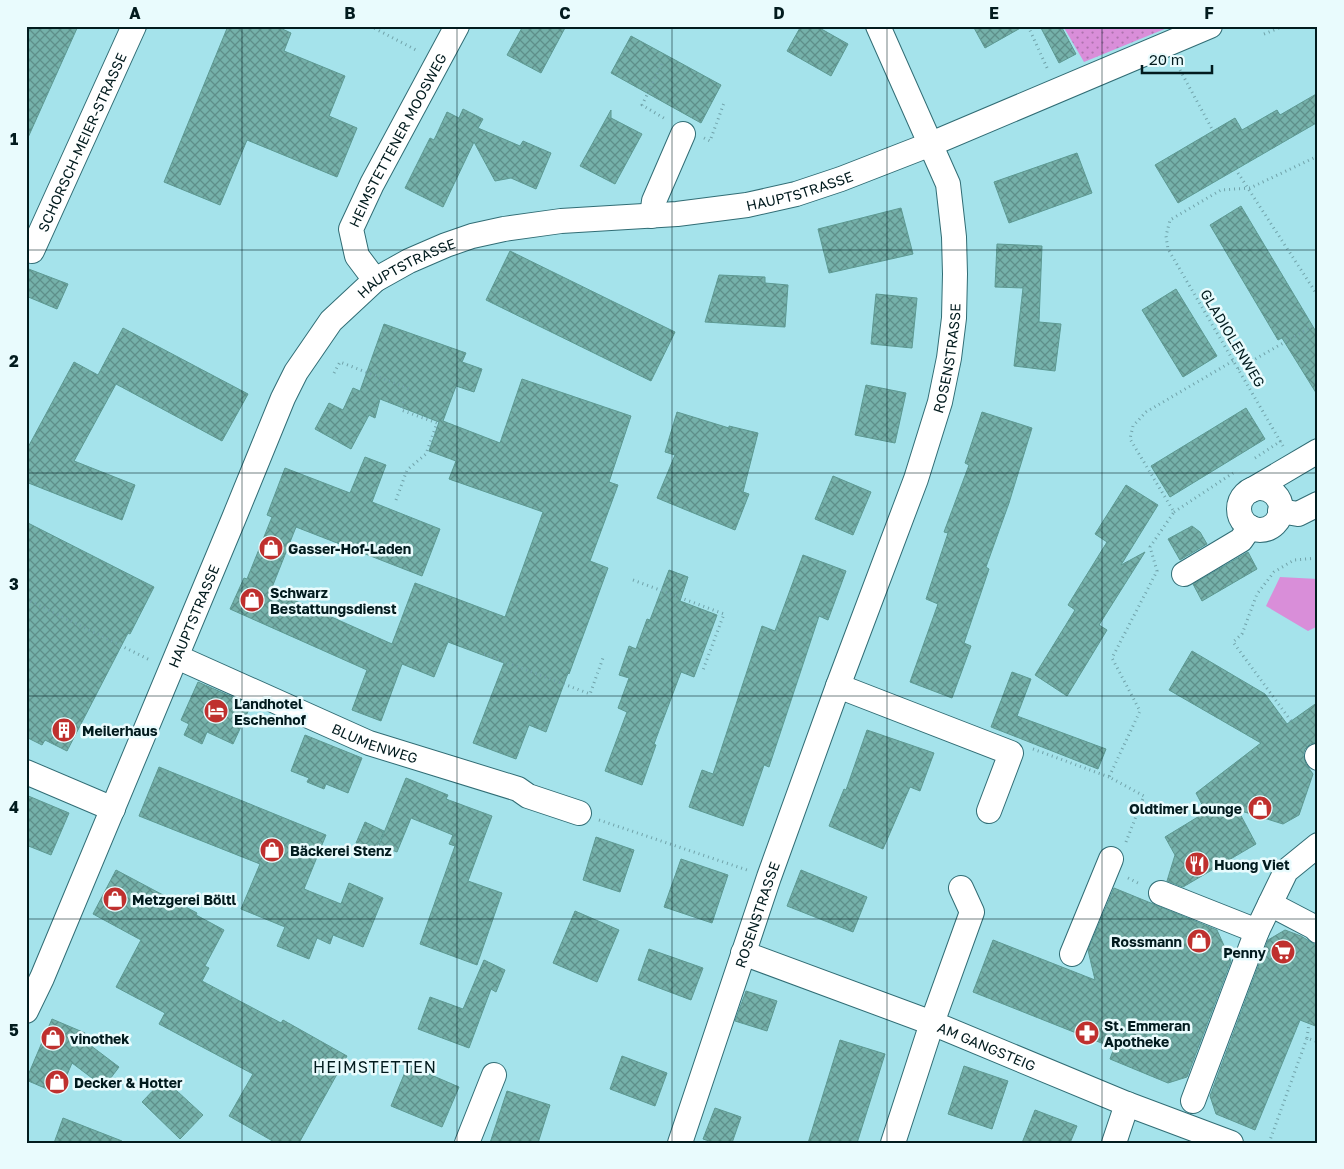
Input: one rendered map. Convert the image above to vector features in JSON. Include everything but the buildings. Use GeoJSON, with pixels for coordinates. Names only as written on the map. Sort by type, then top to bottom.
{"type":"FeatureCollection","features":[{"type":"Feature","properties":{"kind":"street","name":"SCHORSCH-MEIER-STRASSE"},"geometry":{"type":"LineString","coordinates":[[26,249],[32,251],[134,26]]}},
{"type":"Feature","properties":{"kind":"street","name":"HEIMSTETTENER MOOSWEG"},"geometry":{"type":"LineString","coordinates":[[375,280],[357,256],[351,230],[372,184],[457,26]]}},
{"type":"Feature","properties":{"kind":"street","name":"ROSENSTRASSE"},"geometry":{"type":"LineString","coordinates":[[680,1143],[769,877],[916,479],[940,402],[949,358],[954,318],[954,237],[948,184],[878,26]]}},
{"type":"Feature","properties":{"kind":"street","name":"HAUPTSTRASSE"},"geometry":{"type":"LineString","coordinates":[[31,988],[112,809],[174,664],[283,398],[296,372],[331,321],[375,280],[408,260],[472,236],[504,229],[562,221],[677,214],[747,205],[796,194],[841,179],[931,144],[1210,26]]}},
{"type":"Feature","properties":{"kind":"street"},"geometry":{"type":"LineString","coordinates":[[652,216],[654,201],[683,134]]}},
{"type":"Feature","properties":{"kind":"street"},"geometry":{"type":"LineString","coordinates":[[1250,491],[1263,488],[1269,490],[1279,500],[1280,511],[1278,520],[1273,526],[1260,530],[1250,527],[1242,520],[1239,507],[1244,495],[1250,491],[1294,464],[1318,450]]}},
{"type":"Feature","properties":{"kind":"street"},"geometry":{"type":"LineString","coordinates":[[1280,511],[1298,514],[1318,504]]}},
{"type":"Feature","properties":{"kind":"street"},"geometry":{"type":"LineString","coordinates":[[1184,574],[1241,540],[1250,527]]}},
{"type":"Feature","properties":{"kind":"street","name":"BLUMENWEG"},"geometry":{"type":"LineString","coordinates":[[174,664],[369,743],[518,789],[528,796],[579,813]]}},
{"type":"Feature","properties":{"kind":"street"},"geometry":{"type":"LineString","coordinates":[[838,686],[1020,750],[989,811]]}},
{"type":"Feature","properties":{"kind":"street"},"geometry":{"type":"LineString","coordinates":[[26,772],[112,809]]}},
{"type":"Feature","properties":{"kind":"street"},"geometry":{"type":"LineString","coordinates":[[1193,1100],[1257,931],[1286,871],[1318,845]]}},
{"type":"Feature","properties":{"kind":"street"},"geometry":{"type":"LineString","coordinates":[[1072,954],[1118,852]]}},
{"type":"Feature","properties":{"kind":"street"},"geometry":{"type":"LineString","coordinates":[[893,1143],[932,1023],[972,912],[961,888]]}},
{"type":"Feature","properties":{"kind":"street"},"geometry":{"type":"LineString","coordinates":[[1162,893],[1257,931]]}},
{"type":"Feature","properties":{"kind":"street"},"geometry":{"type":"LineString","coordinates":[[1270,904],[1314,926],[1318,931]]}},
{"type":"Feature","properties":{"kind":"street","name":"AM GANGSTEIG"},"geometry":{"type":"LineString","coordinates":[[743,953],[932,1023],[1127,1104],[1231,1143]]}},
{"type":"Feature","properties":{"kind":"street"},"geometry":{"type":"LineString","coordinates":[[467,1143],[494,1075]]}},
{"type":"Feature","properties":{"kind":"street"},"geometry":{"type":"LineString","coordinates":[[1114,1143],[1127,1104]]}},
{"type":"Feature","properties":{"kind":"path"},"geometry":{"type":"LineString","coordinates":[[370,26],[438,62]]}},
{"type":"Feature","properties":{"kind":"path"},"geometry":{"type":"LineString","coordinates":[[1028,26],[1057,91]]}},
{"type":"Feature","properties":{"kind":"path"},"geometry":{"type":"LineString","coordinates":[[1264,34],[1284,26]]}},
{"type":"Feature","properties":{"kind":"path"},"geometry":{"type":"LineString","coordinates":[[662,64],[642,105],[682,129],[683,134],[688,131],[710,141],[724,103]]}},
{"type":"Feature","properties":{"kind":"path"},"geometry":{"type":"LineString","coordinates":[[1180,70],[1212,129]]}},
{"type":"Feature","properties":{"kind":"path"},"geometry":{"type":"LineString","coordinates":[[1250,188],[1318,156]]}},
{"type":"Feature","properties":{"kind":"path"},"geometry":{"type":"LineString","coordinates":[[1238,173],[1250,188],[1318,296]]}},
{"type":"Feature","properties":{"kind":"path","name":"GLADIOLENWEG"},"geometry":{"type":"LineString","coordinates":[[1250,188],[1221,190],[1170,220],[1166,236],[1168,249],[1294,464]]}},
{"type":"Feature","properties":{"kind":"path"},"geometry":{"type":"LineString","coordinates":[[1238,369],[1318,323]]}},
{"type":"Feature","properties":{"kind":"path"},"geometry":{"type":"LineString","coordinates":[[1174,512],[1130,439],[1133,426],[1146,412],[1233,361]]}},
{"type":"Feature","properties":{"kind":"path"},"geometry":{"type":"LineString","coordinates":[[334,373],[340,362],[412,390]]}},
{"type":"Feature","properties":{"kind":"path"},"geometry":{"type":"LineString","coordinates":[[396,500],[407,470],[426,454],[437,423],[400,410],[404,401]]}},
{"type":"Feature","properties":{"kind":"path"},"geometry":{"type":"LineString","coordinates":[[1248,463],[1281,441]]}},
{"type":"Feature","properties":{"kind":"path"},"geometry":{"type":"LineString","coordinates":[[1109,777],[1140,711],[1112,658],[1157,571],[1150,547],[1174,512],[1240,469]]}},
{"type":"Feature","properties":{"kind":"path"},"geometry":{"type":"LineString","coordinates":[[1291,722],[1233,642],[1242,634],[1257,594],[1274,572],[1294,560],[1318,558]]}},
{"type":"Feature","properties":{"kind":"path"},"geometry":{"type":"LineString","coordinates":[[633,580],[724,614],[703,670]]}},
{"type":"Feature","properties":{"kind":"path"},"geometry":{"type":"LineString","coordinates":[[26,599],[174,664]]}},
{"type":"Feature","properties":{"kind":"path"},"geometry":{"type":"LineString","coordinates":[[484,654],[590,694],[603,658]]}},
{"type":"Feature","properties":{"kind":"path"},"geometry":{"type":"LineString","coordinates":[[1020,750],[1109,777],[1144,796],[1118,852]]}},
{"type":"Feature","properties":{"kind":"path"},"geometry":{"type":"LineString","coordinates":[[579,813],[769,877]]}},
{"type":"Feature","properties":{"kind":"path"},"geometry":{"type":"LineString","coordinates":[[1269,1143],[1307,1038],[1308,1023]]}},
{"type":"Feature","properties":{"kind":"path"},"geometry":{"type":"LineString","coordinates":[[1307,1038],[1318,1042]]}},
{"type":"Feature","properties":{"kind":"shaded area"},"geometry":{"type":"Polygon","coordinates":[[[1063,26],[1172,26],[1084,62],[1063,26]]]}},
{"type":"Feature","properties":{"kind":"shaded area"},"geometry":{"type":"Polygon","coordinates":[[[1280,577],[1318,579],[1318,626],[1308,631],[1266,606],[1280,577]]]}},
{"type":"Feature","properties":{"kind":"place","name":"Gasser-Hof-Laden"},"geometry":{"type":"Point","coordinates":[271,548]}},
{"type":"Feature","properties":{"kind":"place","name":"Schwarz Bestattungsdienst"},"geometry":{"type":"Point","coordinates":[252,600]}},
{"type":"Feature","properties":{"kind":"place","name":"Landhotel Eschenhof"},"geometry":{"type":"Point","coordinates":[216,711]}},
{"type":"Feature","properties":{"kind":"place","name":"Meilerhaus"},"geometry":{"type":"Point","coordinates":[64,730]}},
{"type":"Feature","properties":{"kind":"place","name":"Oldtimer Lounge"},"geometry":{"type":"Point","coordinates":[1260,808]}},
{"type":"Feature","properties":{"kind":"place","name":"Bäckerei Stenz"},"geometry":{"type":"Point","coordinates":[272,850]}},
{"type":"Feature","properties":{"kind":"place","name":"Huong Viet"},"geometry":{"type":"Point","coordinates":[1197,864]}},
{"type":"Feature","properties":{"kind":"place","name":"Metzgerei Böltl"},"geometry":{"type":"Point","coordinates":[115,899]}},
{"type":"Feature","properties":{"kind":"place","name":"Rossmann"},"geometry":{"type":"Point","coordinates":[1199,941]}},
{"type":"Feature","properties":{"kind":"place","name":"Penny"},"geometry":{"type":"Point","coordinates":[1283,952]}},
{"type":"Feature","properties":{"kind":"place","name":"St. Emmeran Apotheke"},"geometry":{"type":"Point","coordinates":[1087,1033]}},
{"type":"Feature","properties":{"kind":"place","name":"vinothek"},"geometry":{"type":"Point","coordinates":[53,1038]}},
{"type":"Feature","properties":{"kind":"place","name":"Decker & Hotter"},"geometry":{"type":"Point","coordinates":[57,1082]}},
{"type":"Feature","properties":{"kind":"district","name":"HEIMSTETTEN"},"geometry":{"type":"Point","coordinates":[375,1067]}}]}
